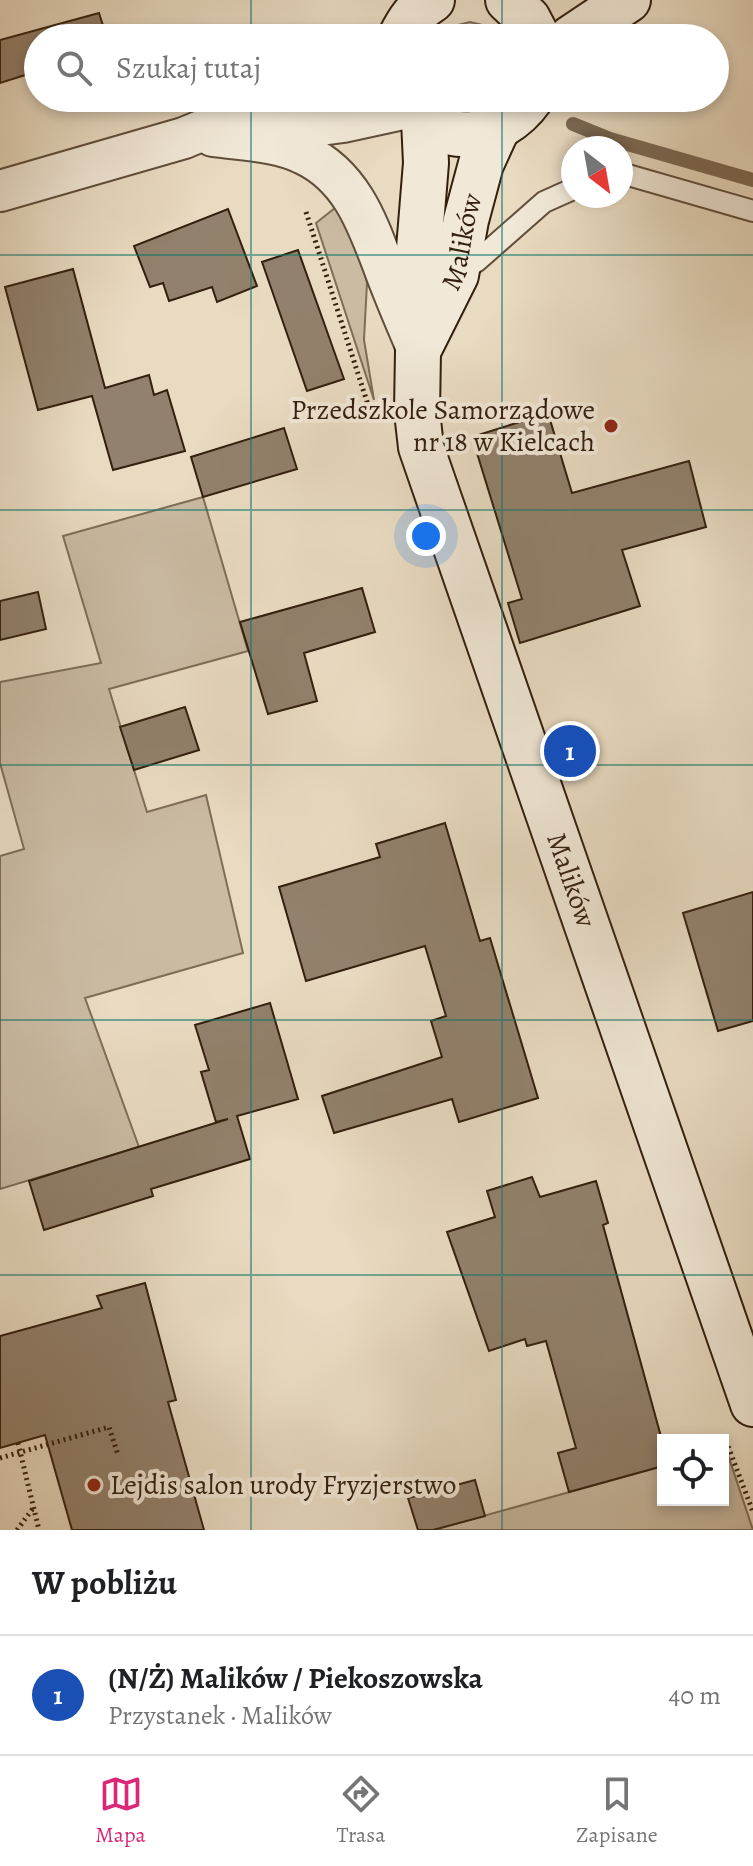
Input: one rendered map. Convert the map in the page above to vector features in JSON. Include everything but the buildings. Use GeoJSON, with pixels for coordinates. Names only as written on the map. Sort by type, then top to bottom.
{"type":"FeatureCollection","features":[{"type":"Feature","properties":{"kind":"main road"},"geometry":{"type":"LineString","coordinates":[[512,0],[531,24]]}},
{"type":"Feature","properties":{"kind":"main road"},"geometry":{"type":"LineString","coordinates":[[592,24],[628,0]]}},
{"type":"Feature","properties":{"kind":"main road","name":"Malików"},"geometry":{"type":"LineString","coordinates":[[415,112],[426,163],[416,286],[417,420],[428,470],[753,1404]]}},
{"type":"Feature","properties":{"kind":"main road"},"geometry":{"type":"LineString","coordinates":[[420,112],[452,133],[467,135],[497,129],[521,112]]}},
{"type":"Feature","properties":{"kind":"main road","name":"Malików"},"geometry":{"type":"LineString","coordinates":[[418,351],[456,275],[481,164],[497,129]]}},
{"type":"Feature","properties":{"kind":"street"},"geometry":{"type":"LineString","coordinates":[[0,191],[199,137],[251,112]]}},
{"type":"Feature","properties":{"kind":"street"},"geometry":{"type":"LineString","coordinates":[[199,137],[287,131],[392,112]]}},
{"type":"Feature","properties":{"kind":"street"},"geometry":{"type":"LineString","coordinates":[[199,137],[250,141],[303,153],[321,164],[346,188],[368,223],[418,351]]}},
{"type":"Feature","properties":{"kind":"lane"},"geometry":{"type":"LineString","coordinates":[[633,176],[753,211]]}},
{"type":"Feature","properties":{"kind":"lane"},"geometry":{"type":"LineString","coordinates":[[456,275],[477,261],[544,202],[561,194]]}},
{"type":"Feature","properties":{"kind":"path"},"geometry":{"type":"LineString","coordinates":[[0,1458],[109,1427],[118,1455]]}},
{"type":"Feature","properties":{"kind":"path"},"geometry":{"type":"LineString","coordinates":[[18,1443],[39,1530]]}},
{"type":"Feature","properties":{"kind":"path"},"geometry":{"type":"LineString","coordinates":[[17,1530],[35,1506]]}},
{"type":"Feature","properties":{"kind":"shaded area"},"geometry":{"type":"Polygon","coordinates":[[[335,208],[343,218],[364,267],[367,283],[364,340],[374,400],[316,223],[335,208]]]}},
{"type":"Feature","properties":{"kind":"shaded area"},"geometry":{"type":"Polygon","coordinates":[[[203,497],[248,651],[109,689],[147,812],[206,795],[243,953],[85,998],[139,1147],[0,1189],[0,856],[24,849],[0,763],[0,682],[101,663],[63,536],[203,497]]]}},
{"type":"Feature","properties":{"kind":"shaded area"},"geometry":{"type":"Polygon","coordinates":[[[729,1458],[753,1530],[433,1530],[657,1468],[657,1506],[729,1506],[729,1458]]]}},
{"type":"Feature","properties":{"kind":"waterway"},"geometry":{"type":"LineString","coordinates":[[573,124],[610,139],[753,180]]}},
{"type":"Feature","properties":{"kind":"place","name":"Przedszkole Samorządowe nr 18 w Kielcach"},"geometry":{"type":"Point","coordinates":[611,426]}},
{"type":"Feature","properties":{"kind":"place","name":"(N/Ż) Malików / Piekoszowska"},"geometry":{"type":"Point","coordinates":[570,751]}},
{"type":"Feature","properties":{"kind":"place","name":"Lejdis salon urody Fryzjerstwo"},"geometry":{"type":"Point","coordinates":[94,1485]}}]}
